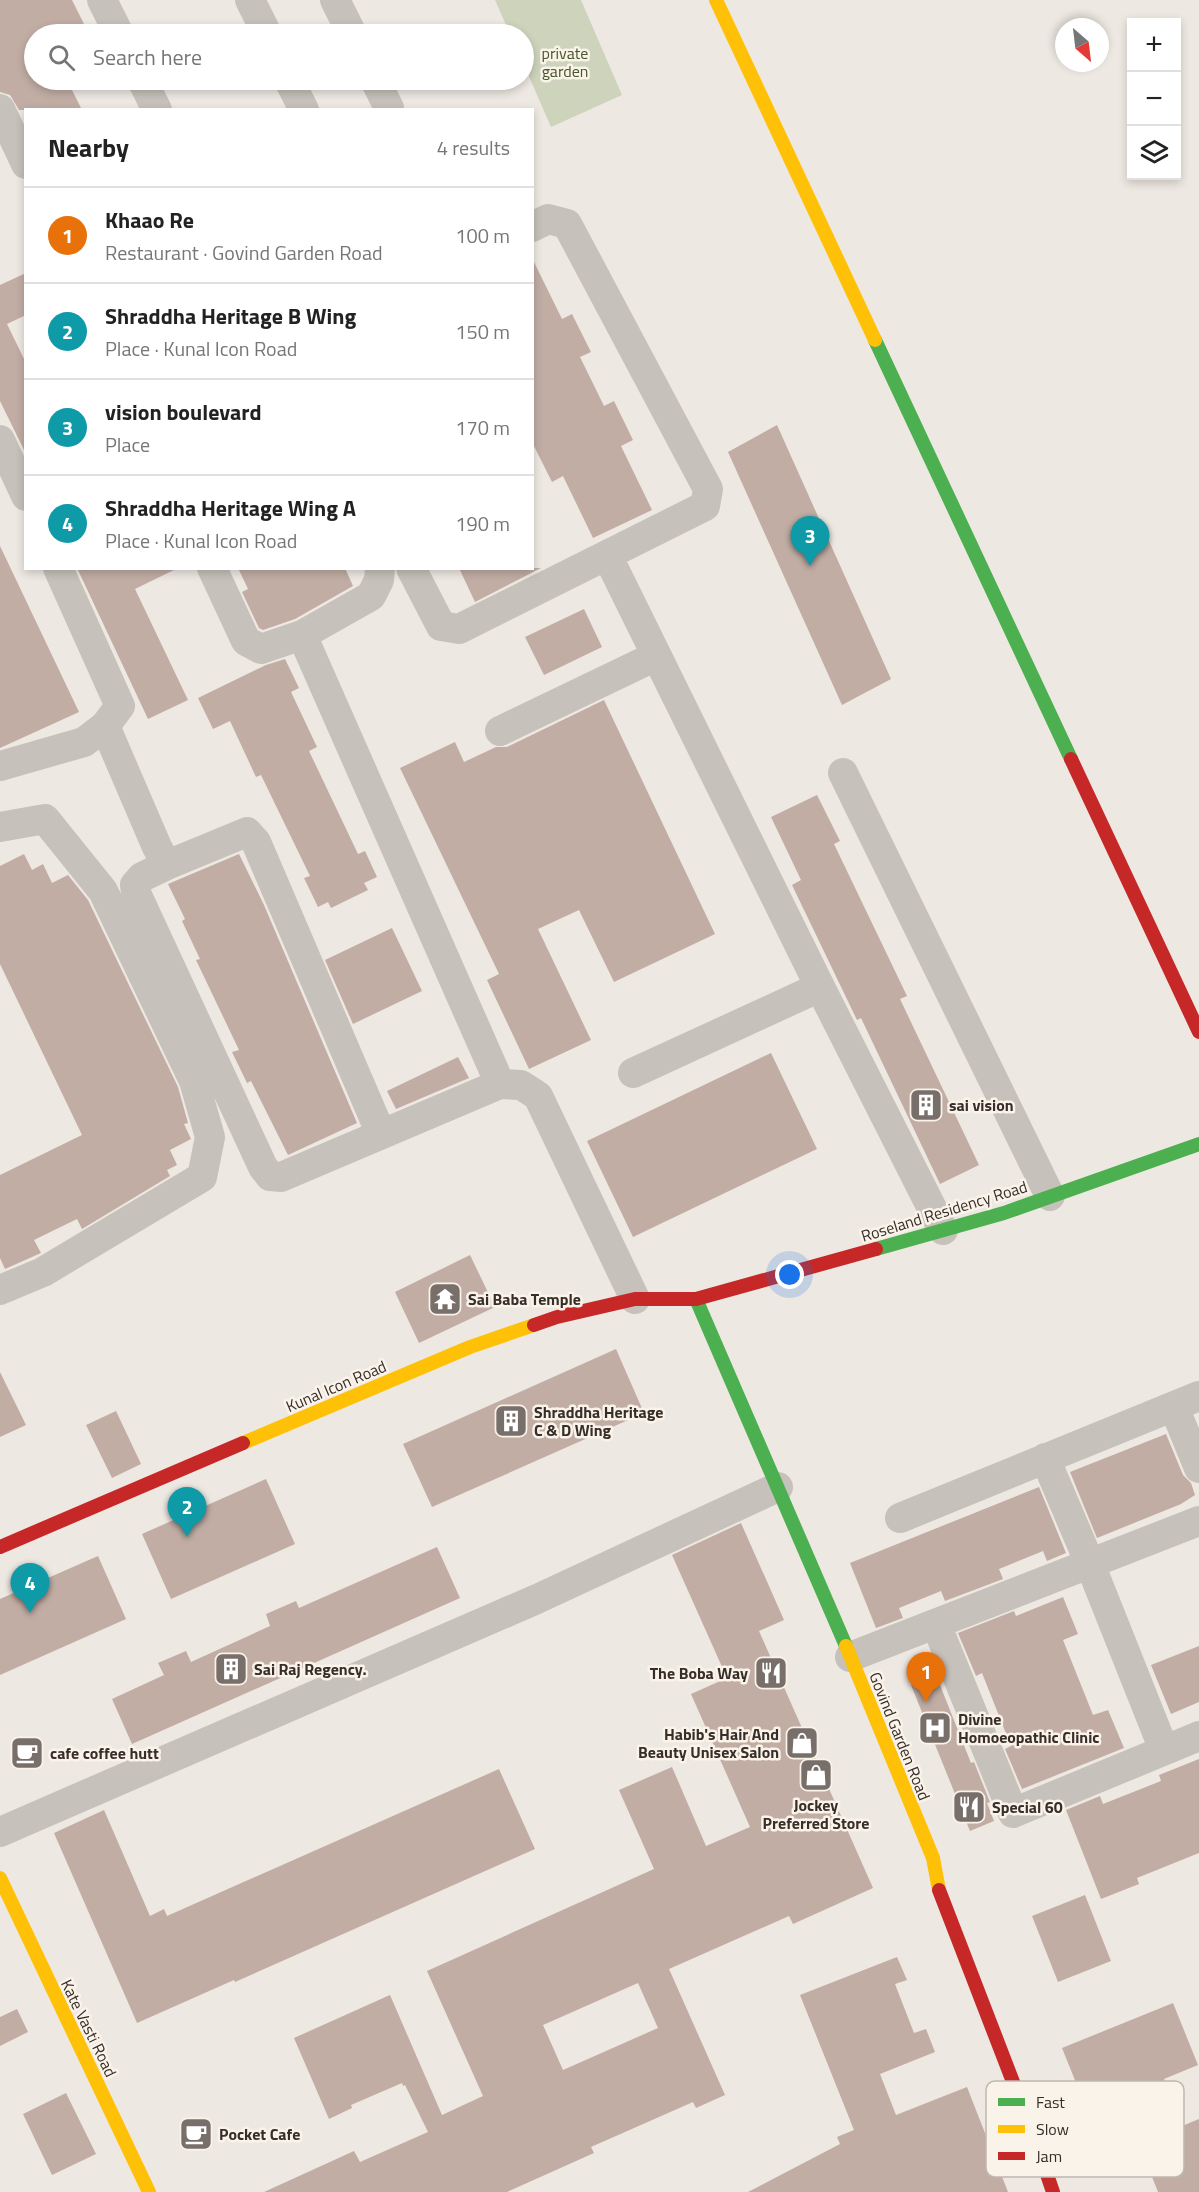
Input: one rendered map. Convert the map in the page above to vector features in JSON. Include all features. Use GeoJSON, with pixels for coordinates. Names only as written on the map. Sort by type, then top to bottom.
{"type":"FeatureCollection","features":[{"type":"Feature","properties":{"kind":"street"},"geometry":{"type":"LineString","coordinates":[[102,0],[114,24]]}},
{"type":"Feature","properties":{"kind":"street"},"geometry":{"type":"LineString","coordinates":[[250,0],[262,24]]}},
{"type":"Feature","properties":{"kind":"street"},"geometry":{"type":"LineString","coordinates":[[335,0],[347,24]]}},
{"type":"Feature","properties":{"kind":"street"},"geometry":{"type":"LineString","coordinates":[[716,0],[1199,1032]]}},
{"type":"Feature","properties":{"kind":"street"},"geometry":{"type":"LineString","coordinates":[[147,90],[156,108]]}},
{"type":"Feature","properties":{"kind":"street"},"geometry":{"type":"LineString","coordinates":[[294,90],[303,108]]}},
{"type":"Feature","properties":{"kind":"street"},"geometry":{"type":"LineString","coordinates":[[380,90],[389,108]]}},
{"type":"Feature","properties":{"kind":"street"},"geometry":{"type":"LineString","coordinates":[[0,109],[24,160]]}},
{"type":"Feature","properties":{"kind":"street"},"geometry":{"type":"LineString","coordinates":[[412,570],[441,626],[459,629],[705,506],[708,489],[567,224],[548,219],[534,226]]}},
{"type":"Feature","properties":{"kind":"street"},"geometry":{"type":"LineString","coordinates":[[0,440],[24,492]]}},
{"type":"Feature","properties":{"kind":"street"},"geometry":{"type":"LineString","coordinates":[[607,555],[820,987],[943,1230]]}},
{"type":"Feature","properties":{"kind":"street"},"geometry":{"type":"LineString","coordinates":[[0,766],[84,742],[105,726],[120,706],[59,570]]}},
{"type":"Feature","properties":{"kind":"street"},"geometry":{"type":"LineString","coordinates":[[213,570],[246,641],[261,649],[302,635],[371,596],[379,580],[380,570]]}},
{"type":"Feature","properties":{"kind":"street"},"geometry":{"type":"LineString","coordinates":[[302,635],[500,1084]]}},
{"type":"Feature","properties":{"kind":"street"},"geometry":{"type":"LineString","coordinates":[[500,731],[656,656]]}},
{"type":"Feature","properties":{"kind":"street"},"geometry":{"type":"LineString","coordinates":[[105,726],[157,847],[167,865]]}},
{"type":"Feature","properties":{"kind":"street"},"geometry":{"type":"LineString","coordinates":[[843,773],[1050,1196]]}},
{"type":"Feature","properties":{"kind":"street"},"geometry":{"type":"LineString","coordinates":[[0,827],[45,819],[103,891],[194,1081],[210,1137],[202,1177],[43,1272],[0,1290]]}},
{"type":"Feature","properties":{"kind":"street"},"geometry":{"type":"LineString","coordinates":[[381,1134],[256,842],[247,832],[142,877],[135,885],[136,893],[263,1167],[270,1176],[281,1177],[500,1084],[520,1085],[538,1096],[635,1299]]}},
{"type":"Feature","properties":{"kind":"street"},"geometry":{"type":"LineString","coordinates":[[633,1073],[820,987]]}},
{"type":"Feature","properties":{"kind":"street","name":"Roseland Residency Road"},"geometry":{"type":"LineString","coordinates":[[696,1299],[1004,1213],[1199,1144]]}},
{"type":"Feature","properties":{"kind":"street","name":"Kunal Icon Road"},"geometry":{"type":"LineString","coordinates":[[0,1547],[470,1347],[556,1317],[635,1299],[696,1299]]}},
{"type":"Feature","properties":{"kind":"street","name":"Govind Garden Road"},"geometry":{"type":"LineString","coordinates":[[696,1299],[778,1487],[933,1858],[938,1887],[1013,2081]]}},
{"type":"Feature","properties":{"kind":"street"},"geometry":{"type":"LineString","coordinates":[[900,1518],[1186,1401],[1199,1468]]}},
{"type":"Feature","properties":{"kind":"street"},"geometry":{"type":"LineString","coordinates":[[1045,1458],[1164,1750]]}},
{"type":"Feature","properties":{"kind":"street"},"geometry":{"type":"LineString","coordinates":[[0,1832],[537,1599],[778,1487]]}},
{"type":"Feature","properties":{"kind":"street"},"geometry":{"type":"LineString","coordinates":[[850,1657],[1199,1521]]}},
{"type":"Feature","properties":{"kind":"street"},"geometry":{"type":"LineString","coordinates":[[936,1624],[1013,1813],[1199,1736]]}},
{"type":"Feature","properties":{"kind":"street","name":"Kate Vasti Road"},"geometry":{"type":"LineString","coordinates":[[0,1878],[149,2192]]}},
{"type":"Feature","properties":{"kind":"street","name":"Govind Garden Road"},"geometry":{"type":"LineString","coordinates":[[1048,2177],[1053,2192]]}},
{"type":"Feature","properties":{"kind":"green space","name":"private garden"},"geometry":{"type":"Polygon","coordinates":[[[495,0],[581,0],[622,95],[551,127],[534,88],[534,24],[506,24],[495,0]]]}},
{"type":"Feature","properties":{"kind":"building"},"geometry":{"type":"Polygon","coordinates":[[[0,0],[72,0],[84,24],[24,24],[24,90],[72,90],[81,108],[24,108],[24,110],[19,110],[10,95],[0,92],[0,0]]]}},
{"type":"Feature","properties":{"kind":"building"},"geometry":{"type":"Polygon","coordinates":[[[534,262],[562,319],[572,314],[591,352],[580,357],[604,406],[614,401],[633,440],[621,446],[652,510],[593,538],[563,476],[552,482],[534,446],[534,262]]]}},
{"type":"Feature","properties":{"kind":"building"},"geometry":{"type":"Polygon","coordinates":[[[24,274],[24,316],[7,324],[24,359],[24,450],[0,401],[0,285],[24,274]]]}},
{"type":"Feature","properties":{"kind":"building"},"geometry":{"type":"Polygon","coordinates":[[[777,425],[891,679],[842,705],[728,452],[777,425]]]}},
{"type":"Feature","properties":{"kind":"building"},"geometry":{"type":"Polygon","coordinates":[[[0,546],[79,712],[0,748],[0,546]]]}},
{"type":"Feature","properties":{"kind":"building"},"geometry":{"type":"Polygon","coordinates":[[[534,568],[541,568],[475,602],[460,570],[534,570],[534,568]]]}},
{"type":"Feature","properties":{"kind":"building"},"geometry":{"type":"Polygon","coordinates":[[[78,570],[174,570],[135,589],[188,700],[148,719],[78,570]]]}},
{"type":"Feature","properties":{"kind":"building"},"geometry":{"type":"Polygon","coordinates":[[[239,570],[346,570],[353,586],[295,619],[263,630],[259,628],[242,592],[248,589],[239,570]]]}},
{"type":"Feature","properties":{"kind":"building"},"geometry":{"type":"Polygon","coordinates":[[[584,609],[602,647],[544,675],[525,637],[584,609]]]}},
{"type":"Feature","properties":{"kind":"building"},"geometry":{"type":"Polygon","coordinates":[[[285,659],[299,688],[291,692],[317,747],[309,751],[358,854],[365,851],[377,877],[364,883],[368,890],[331,908],[328,902],[318,907],[304,878],[310,876],[261,775],[256,777],[230,721],[213,729],[198,698],[266,665],[285,659]]]}},
{"type":"Feature","properties":{"kind":"building"},"geometry":{"type":"Polygon","coordinates":[[[604,700],[715,934],[614,982],[579,910],[538,929],[591,1040],[529,1069],[487,980],[499,974],[400,768],[455,742],[464,762],[496,747],[507,747],[604,700]]]}},
{"type":"Feature","properties":{"kind":"building"},"geometry":{"type":"Polygon","coordinates":[[[817,795],[840,841],[834,844],[907,996],[900,999],[979,1165],[940,1184],[861,1018],[857,1020],[792,885],[801,880],[771,817],[817,795]]]}},
{"type":"Feature","properties":{"kind":"building"},"geometry":{"type":"Polygon","coordinates":[[[24,854],[32,870],[43,864],[52,883],[68,875],[88,900],[178,1087],[188,1123],[184,1124],[191,1139],[170,1150],[177,1165],[167,1170],[170,1176],[82,1229],[77,1219],[34,1240],[41,1253],[5,1269],[0,1258],[0,1175],[82,1135],[0,964],[0,866],[24,854]]]}},
{"type":"Feature","properties":{"kind":"building"},"geometry":{"type":"Polygon","coordinates":[[[239,854],[264,905],[357,1123],[288,1155],[251,1081],[247,1083],[232,1052],[239,1050],[196,960],[200,959],[182,921],[185,919],[168,884],[239,854]]]}},
{"type":"Feature","properties":{"kind":"building"},"geometry":{"type":"Polygon","coordinates":[[[392,928],[422,991],[353,1024],[325,960],[392,928]]]}},
{"type":"Feature","properties":{"kind":"building"},"geometry":{"type":"Polygon","coordinates":[[[771,1053],[817,1149],[633,1237],[587,1141],[771,1053]]]}},
{"type":"Feature","properties":{"kind":"building"},"geometry":{"type":"Polygon","coordinates":[[[458,1057],[469,1078],[396,1109],[387,1091],[458,1057]]]}},
{"type":"Feature","properties":{"kind":"building","name":"Sai Baba Temple"},"geometry":{"type":"Polygon","coordinates":[[[470,1255],[495,1307],[419,1343],[395,1292],[470,1255]]]}},
{"type":"Feature","properties":{"kind":"building","name":"Shraddha Heritage C & D Wing"},"geometry":{"type":"Polygon","coordinates":[[[616,1349],[644,1413],[432,1507],[403,1444],[616,1349]]]}},
{"type":"Feature","properties":{"kind":"building"},"geometry":{"type":"Polygon","coordinates":[[[0,1372],[26,1425],[0,1437],[0,1372]]]}},
{"type":"Feature","properties":{"kind":"building"},"geometry":{"type":"Polygon","coordinates":[[[116,1411],[141,1464],[112,1478],[86,1425],[116,1411]]]}},
{"type":"Feature","properties":{"kind":"building"},"geometry":{"type":"Polygon","coordinates":[[[1166,1434],[1183,1475],[1191,1483],[1195,1495],[1181,1504],[1097,1538],[1070,1472],[1166,1434]]]}},
{"type":"Feature","properties":{"kind":"building"},"geometry":{"type":"Polygon","coordinates":[[[266,1479],[295,1544],[171,1599],[142,1534],[266,1479]]]}},
{"type":"Feature","properties":{"kind":"building"},"geometry":{"type":"Polygon","coordinates":[[[1039,1487],[1066,1553],[1047,1561],[1043,1551],[999,1569],[1003,1579],[945,1601],[941,1591],[899,1608],[903,1618],[876,1628],[850,1563],[1039,1487]]]}},
{"type":"Feature","properties":{"kind":"building"},"geometry":{"type":"Polygon","coordinates":[[[741,1523],[784,1620],[759,1631],[873,1888],[793,1924],[789,1916],[669,1969],[725,2095],[696,2108],[693,2102],[591,2147],[594,2153],[507,2192],[264,2192],[354,2151],[360,2162],[428,2132],[402,2083],[351,2105],[352,2108],[329,2119],[294,2038],[390,1995],[442,2115],[483,2096],[427,1971],[654,1869],[619,1790],[672,1767],[706,1846],[750,1827],[691,1694],[727,1678],[672,1555],[741,1523]],[[638,1983],[543,2025],[563,2070],[658,2028],[638,1983]]]}},
{"type":"Feature","properties":{"kind":"building","name":"Sai Raj Regency."},"geometry":{"type":"Polygon","coordinates":[[[437,1547],[460,1598],[132,1744],[112,1699],[164,1675],[158,1663],[186,1651],[191,1662],[270,1626],[266,1614],[296,1601],[299,1608],[437,1547]]]}},
{"type":"Feature","properties":{"kind":"building"},"geometry":{"type":"Polygon","coordinates":[[[98,1556],[126,1619],[0,1675],[0,1599],[98,1556]]]}},
{"type":"Feature","properties":{"kind":"building"},"geometry":{"type":"Polygon","coordinates":[[[1063,1597],[1078,1634],[1063,1640],[1093,1715],[1108,1710],[1124,1748],[1022,1789],[1005,1749],[1011,1746],[982,1673],[976,1676],[958,1633],[1014,1611],[1016,1616],[1063,1597]]]}},
{"type":"Feature","properties":{"kind":"building"},"geometry":{"type":"Polygon","coordinates":[[[1199,1646],[1199,1702],[1171,1714],[1151,1665],[1199,1646]]]}},
{"type":"Feature","properties":{"kind":"building"},"geometry":{"type":"Polygon","coordinates":[[[936,1675],[971,1763],[974,1762],[990,1802],[987,1803],[994,1821],[970,1831],[911,1685],[936,1675]]]}},
{"type":"Feature","properties":{"kind":"building"},"geometry":{"type":"Polygon","coordinates":[[[1199,1759],[1199,1853],[1137,1878],[1139,1884],[1101,1899],[1066,1810],[1100,1796],[1103,1804],[1161,1781],[1159,1775],[1199,1759]]]}},
{"type":"Feature","properties":{"kind":"building"},"geometry":{"type":"Polygon","coordinates":[[[499,1769],[535,1849],[137,2023],[54,1833],[104,1810],[150,1916],[164,1909],[167,1916],[499,1769]]]}},
{"type":"Feature","properties":{"kind":"building"},"geometry":{"type":"Polygon","coordinates":[[[1085,1895],[1111,1961],[1058,1982],[1032,1916],[1085,1895]]]}},
{"type":"Feature","properties":{"kind":"building"},"geometry":{"type":"Polygon","coordinates":[[[897,1957],[907,1980],[895,1984],[914,2033],[926,2029],[935,2052],[880,2074],[896,2115],[967,2087],[986,2136],[986,2177],[1002,2177],[1008,2192],[748,2192],[840,2144],[837,2137],[854,2130],[800,1995],[897,1957]]]}},
{"type":"Feature","properties":{"kind":"building"},"geometry":{"type":"Polygon","coordinates":[[[1173,2003],[1198,2065],[1164,2079],[1165,2081],[1075,2081],[1062,2048],[1173,2003]]]}},
{"type":"Feature","properties":{"kind":"building"},"geometry":{"type":"Polygon","coordinates":[[[17,2009],[28,2032],[0,2046],[0,2017],[17,2009]]]}},
{"type":"Feature","properties":{"kind":"building"},"geometry":{"type":"Polygon","coordinates":[[[66,2093],[96,2154],[52,2175],[23,2114],[66,2093]]]}},
{"type":"Feature","properties":{"kind":"building"},"geometry":{"type":"Polygon","coordinates":[[[1199,2119],[1199,2192],[1158,2192],[1152,2177],[1184,2177],[1184,2125],[1199,2119]]]}},
{"type":"Feature","properties":{"kind":"traffic: fast"},"geometry":{"type":"LineString","coordinates":[[875,340],[1071,759]]}},
{"type":"Feature","properties":{"kind":"traffic: fast"},"geometry":{"type":"LineString","coordinates":[[876,1249],[1004,1213],[1199,1144]]}},
{"type":"Feature","properties":{"kind":"traffic: fast"},"geometry":{"type":"LineString","coordinates":[[696,1299],[846,1646]]}},
{"type":"Feature","properties":{"kind":"traffic: slow"},"geometry":{"type":"LineString","coordinates":[[716,0],[875,340]]}},
{"type":"Feature","properties":{"kind":"traffic: slow"},"geometry":{"type":"LineString","coordinates":[[243,1443],[470,1347],[534,1325]]}},
{"type":"Feature","properties":{"kind":"traffic: slow"},"geometry":{"type":"LineString","coordinates":[[846,1646],[933,1858],[939,1890]]}},
{"type":"Feature","properties":{"kind":"traffic: slow"},"geometry":{"type":"LineString","coordinates":[[0,1878],[149,2192]]}},
{"type":"Feature","properties":{"kind":"traffic: jam"},"geometry":{"type":"LineString","coordinates":[[1071,759],[1199,1032]]}},
{"type":"Feature","properties":{"kind":"traffic: jam"},"geometry":{"type":"LineString","coordinates":[[534,1325],[557,1317],[635,1299],[696,1299],[876,1249]]}},
{"type":"Feature","properties":{"kind":"traffic: jam"},"geometry":{"type":"LineString","coordinates":[[0,1547],[243,1443]]}},
{"type":"Feature","properties":{"kind":"traffic: jam"},"geometry":{"type":"LineString","coordinates":[[939,1890],[1013,2081]]}},
{"type":"Feature","properties":{"kind":"traffic: jam"},"geometry":{"type":"LineString","coordinates":[[1048,2177],[1053,2192]]}},
{"type":"Feature","properties":{"kind":"place","name":"vision boulevard"},"geometry":{"type":"Point","coordinates":[810,566]}},
{"type":"Feature","properties":{"kind":"place","name":"sai vision"},"geometry":{"type":"Point","coordinates":[926,1105]}},
{"type":"Feature","properties":{"kind":"place","name":"Sai Baba Temple"},"geometry":{"type":"Point","coordinates":[445,1299]}},
{"type":"Feature","properties":{"kind":"place","name":"Shraddha Heritage C & D Wing"},"geometry":{"type":"Point","coordinates":[511,1421]}},
{"type":"Feature","properties":{"kind":"place","name":"Shraddha Heritage B Wing"},"geometry":{"type":"Point","coordinates":[187,1537]}},
{"type":"Feature","properties":{"kind":"place","name":"Shraddha Heritage Wing A"},"geometry":{"type":"Point","coordinates":[30,1613]}},
{"type":"Feature","properties":{"kind":"place","name":"Sai Raj Regency."},"geometry":{"type":"Point","coordinates":[231,1669]}},
{"type":"Feature","properties":{"kind":"place","name":"The Boba Way"},"geometry":{"type":"Point","coordinates":[771,1673]}},
{"type":"Feature","properties":{"kind":"place","name":"Khaao Re"},"geometry":{"type":"Point","coordinates":[926,1702]}},
{"type":"Feature","properties":{"kind":"place","name":"Divine Homoeopathic Clinic"},"geometry":{"type":"Point","coordinates":[935,1728]}},
{"type":"Feature","properties":{"kind":"place","name":"Habib's Hair And Beauty Unisex Salon"},"geometry":{"type":"Point","coordinates":[802,1743]}},
{"type":"Feature","properties":{"kind":"place","name":"cafe coffee hutt"},"geometry":{"type":"Point","coordinates":[27,1753]}},
{"type":"Feature","properties":{"kind":"place","name":"Jockey Preferred Store"},"geometry":{"type":"Point","coordinates":[816,1775]}},
{"type":"Feature","properties":{"kind":"place","name":"Special 60"},"geometry":{"type":"Point","coordinates":[969,1807]}},
{"type":"Feature","properties":{"kind":"place","name":"Pocket Cafe"},"geometry":{"type":"Point","coordinates":[196,2134]}}]}
